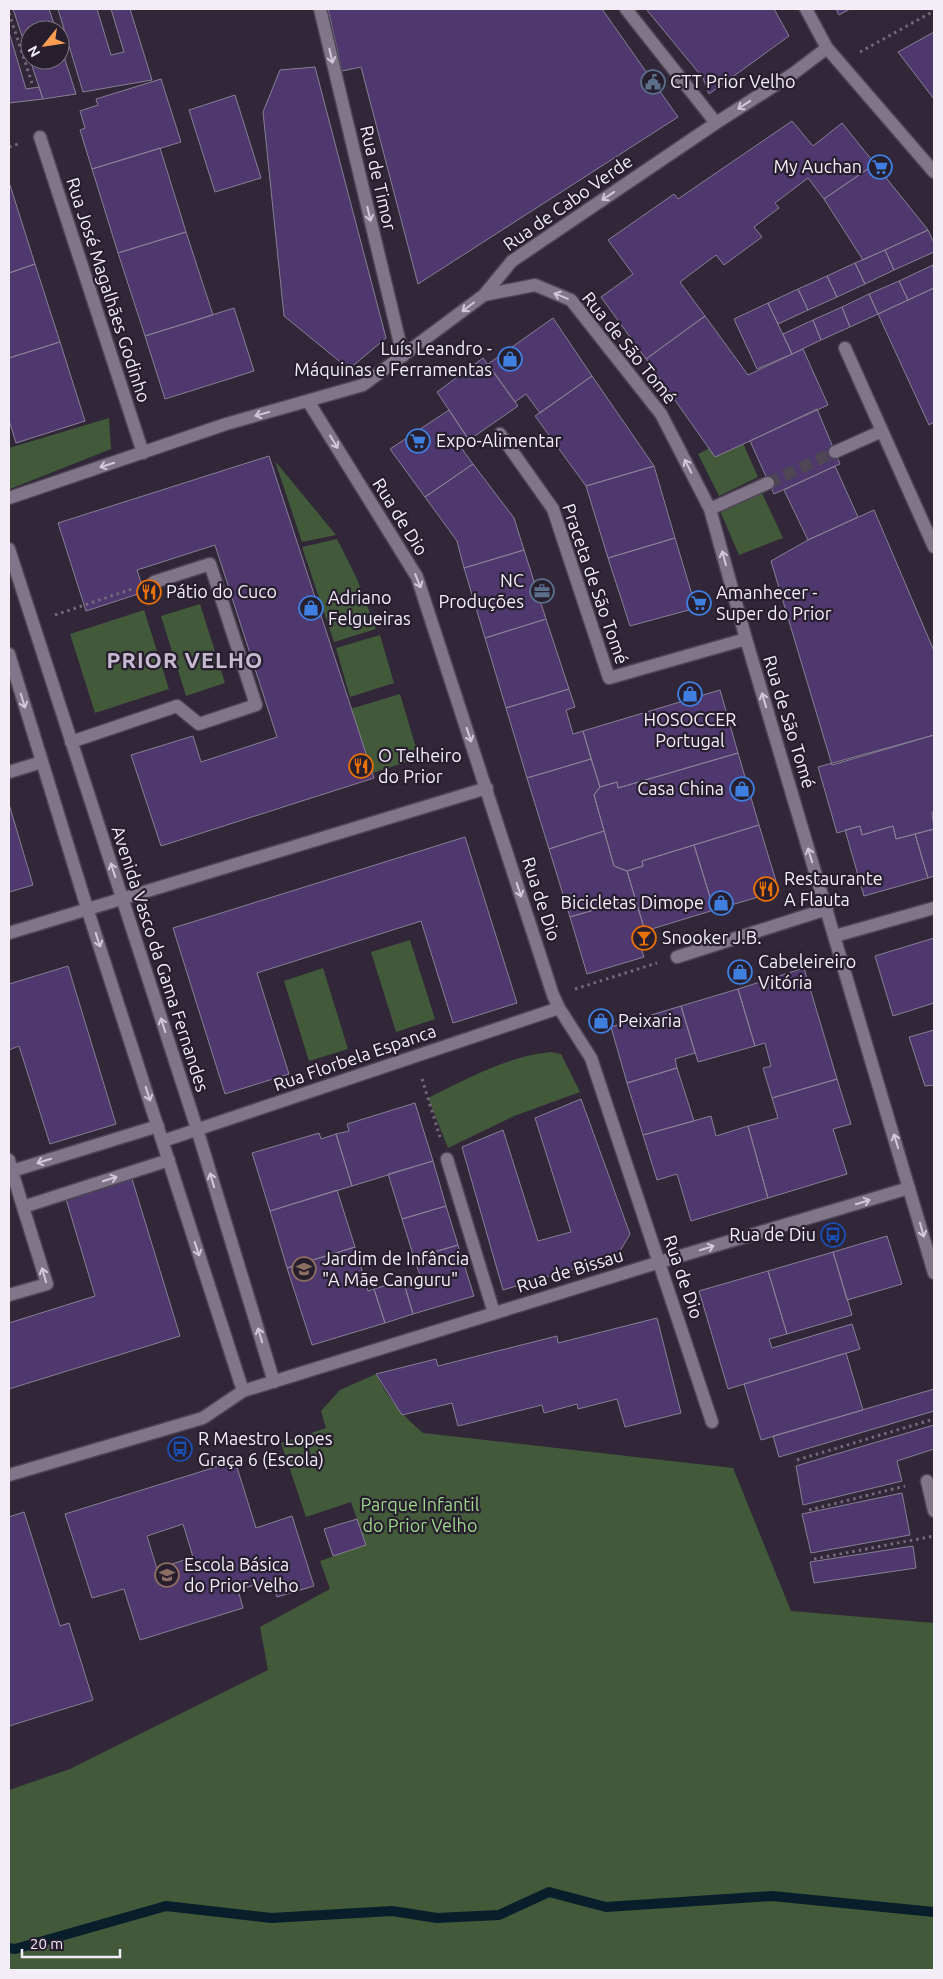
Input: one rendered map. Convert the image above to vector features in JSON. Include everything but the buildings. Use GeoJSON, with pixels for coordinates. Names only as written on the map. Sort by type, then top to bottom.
{"type":"FeatureCollection","features":[{"type":"Feature","properties":{"kind":"street","name":"Rua de Timor"},"geometry":{"type":"LineString","coordinates":[[320,9],[403,356]]}},
{"type":"Feature","properties":{"kind":"street"},"geometry":{"type":"LineString","coordinates":[[626,9],[716,124]]}},
{"type":"Feature","properties":{"kind":"street"},"geometry":{"type":"LineString","coordinates":[[806,9],[827,48],[934,172]]}},
{"type":"Feature","properties":{"kind":"street","name":"Rua de Cabo Verde"},"geometry":{"type":"LineString","coordinates":[[9,498],[226,424],[363,385],[484,295],[512,261],[794,73],[827,48]]}},
{"type":"Feature","properties":{"kind":"street","name":"Rua José Magalhães Godinho"},"geometry":{"type":"LineString","coordinates":[[40,137],[144,453]]}},
{"type":"Feature","properties":{"kind":"street","name":"Rua de São Tomé"},"geometry":{"type":"LineString","coordinates":[[484,295],[535,285],[571,300],[661,414],[710,509],[746,639],[934,1272]]}},
{"type":"Feature","properties":{"kind":"street"},"geometry":{"type":"LineString","coordinates":[[845,348],[934,547]]}},
{"type":"Feature","properties":{"kind":"street","name":"Rua de Dio"},"geometry":{"type":"LineString","coordinates":[[308,401],[417,577],[559,1008],[592,1058],[712,1422]]}},
{"type":"Feature","properties":{"kind":"street"},"geometry":{"type":"LineString","coordinates":[[835,452],[882,431]]}},
{"type":"Feature","properties":{"kind":"street","name":"Praceta de São Tomé"},"geometry":{"type":"LineString","coordinates":[[500,434],[553,509],[609,678],[746,639]]}},
{"type":"Feature","properties":{"kind":"street"},"geometry":{"type":"LineString","coordinates":[[710,509],[768,483]]}},
{"type":"Feature","properties":{"kind":"street","name":"Avenida Vasco da Gama Fernandes"},"geometry":{"type":"LineString","coordinates":[[9,549],[197,1129],[274,1382]]}},
{"type":"Feature","properties":{"kind":"street"},"geometry":{"type":"LineString","coordinates":[[71,742],[177,706],[200,724],[256,705],[210,564],[154,582]]}},
{"type":"Feature","properties":{"kind":"street"},"geometry":{"type":"LineString","coordinates":[[9,654],[87,908],[242,1391]]}},
{"type":"Feature","properties":{"kind":"street"},"geometry":{"type":"LineString","coordinates":[[9,772],[42,762]]}},
{"type":"Feature","properties":{"kind":"street"},"geometry":{"type":"LineString","coordinates":[[9,933],[487,788]]}},
{"type":"Feature","properties":{"kind":"street"},"geometry":{"type":"LineString","coordinates":[[835,936],[934,908]]}},
{"type":"Feature","properties":{"kind":"street"},"geometry":{"type":"LineString","coordinates":[[677,957],[826,909]]}},
{"type":"Feature","properties":{"kind":"street","name":"Rua Florbela Espanca"},"geometry":{"type":"LineString","coordinates":[[163,1140],[559,1008]]}},
{"type":"Feature","properties":{"kind":"street"},"geometry":{"type":"LineString","coordinates":[[9,1295],[47,1284],[10,1166],[158,1126]]}},
{"type":"Feature","properties":{"kind":"street"},"geometry":{"type":"LineString","coordinates":[[447,1159],[494,1313]]}},
{"type":"Feature","properties":{"kind":"street"},"geometry":{"type":"LineString","coordinates":[[23,1206],[169,1160]]}},
{"type":"Feature","properties":{"kind":"street","name":"Rua de Bissau"},"geometry":{"type":"LineString","coordinates":[[9,1475],[202,1418],[242,1391],[660,1262],[909,1188]]}},
{"type":"Feature","properties":{"kind":"street"},"geometry":{"type":"LineString","coordinates":[[927,1481],[934,1505]]}},
{"type":"Feature","properties":{"kind":"path"},"geometry":{"type":"LineString","coordinates":[[840,63],[934,12]]}},
{"type":"Feature","properties":{"kind":"path"},"geometry":{"type":"LineString","coordinates":[[9,13],[32,83]]}},
{"type":"Feature","properties":{"kind":"path"},"geometry":{"type":"LineString","coordinates":[[33,623],[154,582]]}},
{"type":"Feature","properties":{"kind":"path"},"geometry":{"type":"LineString","coordinates":[[592,983],[634,970]]}},
{"type":"Feature","properties":{"kind":"path"},"geometry":{"type":"LineString","coordinates":[[415,1056],[436,1122]]}},
{"type":"Feature","properties":{"kind":"path"},"geometry":{"type":"LineString","coordinates":[[797,1460],[934,1419]]}},
{"type":"Feature","properties":{"kind":"path"},"geometry":{"type":"LineString","coordinates":[[809,1510],[927,1481]]}},
{"type":"Feature","properties":{"kind":"path"},"geometry":{"type":"LineString","coordinates":[[814,1559],[934,1536]]}},
{"type":"Feature","properties":{"kind":"green space"},"geometry":{"type":"Polygon","coordinates":[[[109,418],[111,449],[10,489],[9,448],[109,418]]]}},
{"type":"Feature","properties":{"kind":"green space"},"geometry":{"type":"Polygon","coordinates":[[[739,434],[758,477],[719,496],[698,454],[739,434]]]}},
{"type":"Feature","properties":{"kind":"green space"},"geometry":{"type":"Polygon","coordinates":[[[275,461],[336,535],[302,542],[275,461]]]}},
{"type":"Feature","properties":{"kind":"green space"},"geometry":{"type":"Polygon","coordinates":[[[762,493],[783,538],[739,555],[720,511],[762,493]]]}},
{"type":"Feature","properties":{"kind":"green space"},"geometry":{"type":"Polygon","coordinates":[[[337,539],[357,579],[376,629],[334,642],[302,547],[337,539]]]}},
{"type":"Feature","properties":{"kind":"green space"},"geometry":{"type":"Polygon","coordinates":[[[200,604],[225,683],[186,696],[161,616],[200,604]]]}},
{"type":"Feature","properties":{"kind":"green space"},"geometry":{"type":"Polygon","coordinates":[[[144,610],[169,689],[95,713],[70,634],[144,610]]]}},
{"type":"Feature","properties":{"kind":"green space"},"geometry":{"type":"Polygon","coordinates":[[[380,635],[394,683],[350,697],[336,648],[380,635]]]}},
{"type":"Feature","properties":{"kind":"green space"},"geometry":{"type":"Polygon","coordinates":[[[400,694],[419,758],[360,777],[337,713],[400,694]]]}},
{"type":"Feature","properties":{"kind":"green space"},"geometry":{"type":"Polygon","coordinates":[[[410,940],[435,1019],[396,1032],[371,952],[410,940]]]}},
{"type":"Feature","properties":{"kind":"green space"},"geometry":{"type":"Polygon","coordinates":[[[323,968],[348,1049],[309,1061],[284,981],[323,968]]]}},
{"type":"Feature","properties":{"kind":"green space"},"geometry":{"type":"Polygon","coordinates":[[[551,1052],[561,1054],[580,1092],[514,1116],[448,1148],[428,1098],[503,1063],[535,1054],[551,1052]]]}},
{"type":"Feature","properties":{"kind":"green space","name":"Parque Infantil do Prior Velho"},"geometry":{"type":"Polygon","coordinates":[[[376,1374],[396,1406],[423,1433],[733,1468],[791,1611],[934,1623],[934,1970],[9,1970],[9,1790],[70,1769],[268,1670],[260,1627],[330,1589],[320,1561],[366,1545],[351,1502],[306,1517],[281,1443],[326,1428],[321,1411],[340,1390],[376,1374]]]}},
{"type":"Feature","properties":{"kind":"waterway"},"geometry":{"type":"LineString","coordinates":[[9,1948],[15,1949],[166,1906],[271,1918],[392,1911],[437,1918],[499,1915],[549,1892],[606,1907],[772,1896],[934,1912]]}},
{"type":"Feature","properties":{"kind":"tunnel"},"geometry":{"type":"LineString","coordinates":[[768,483],[835,452]]}},
{"type":"Feature","properties":{"kind":"place","name":"CTT Prior Velho"},"geometry":{"type":"Point","coordinates":[653,82]}},
{"type":"Feature","properties":{"kind":"place","name":"My Auchan"},"geometry":{"type":"Point","coordinates":[880,167]}},
{"type":"Feature","properties":{"kind":"place","name":"Luís Leandro - Máquinas e Ferramentas"},"geometry":{"type":"Point","coordinates":[510,359]}},
{"type":"Feature","properties":{"kind":"place","name":"Expo-Alimentar"},"geometry":{"type":"Point","coordinates":[418,441]}},
{"type":"Feature","properties":{"kind":"place","name":"NC Produções"},"geometry":{"type":"Point","coordinates":[542,591]}},
{"type":"Feature","properties":{"kind":"place","name":"Pátio do Cuco"},"geometry":{"type":"Point","coordinates":[149,592]}},
{"type":"Feature","properties":{"kind":"place","name":"Amanhecer - Super do Prior"},"geometry":{"type":"Point","coordinates":[699,603]}},
{"type":"Feature","properties":{"kind":"place","name":"Adriano Felgueiras"},"geometry":{"type":"Point","coordinates":[311,608]}},
{"type":"Feature","properties":{"kind":"place","name":"HOSOCCER Portugal"},"geometry":{"type":"Point","coordinates":[690,694]}},
{"type":"Feature","properties":{"kind":"place","name":"O Telheiro do Prior"},"geometry":{"type":"Point","coordinates":[361,766]}},
{"type":"Feature","properties":{"kind":"place","name":"Casa China"},"geometry":{"type":"Point","coordinates":[742,789]}},
{"type":"Feature","properties":{"kind":"place","name":"Restaurante A Flauta"},"geometry":{"type":"Point","coordinates":[766,889]}},
{"type":"Feature","properties":{"kind":"place","name":"Bicicletas Dimope"},"geometry":{"type":"Point","coordinates":[721,903]}},
{"type":"Feature","properties":{"kind":"place","name":"Snooker J.B."},"geometry":{"type":"Point","coordinates":[644,938]}},
{"type":"Feature","properties":{"kind":"place","name":"Cabeleireiro Vitória"},"geometry":{"type":"Point","coordinates":[740,972]}},
{"type":"Feature","properties":{"kind":"place","name":"Peixaria"},"geometry":{"type":"Point","coordinates":[601,1021]}},
{"type":"Feature","properties":{"kind":"place","name":"Rua de Diu"},"geometry":{"type":"Point","coordinates":[833,1235]}},
{"type":"Feature","properties":{"kind":"place","name":"Jardim de Infância \"A Mãe Canguru\""},"geometry":{"type":"Point","coordinates":[304,1269]}},
{"type":"Feature","properties":{"kind":"place","name":"R Maestro Lopes Graça 6 (Escola)"},"geometry":{"type":"Point","coordinates":[180,1449]}},
{"type":"Feature","properties":{"kind":"place","name":"Escola Básica do Prior Velho"},"geometry":{"type":"Point","coordinates":[167,1575]}},
{"type":"Feature","properties":{"kind":"district","name":"PRIOR VELHO"},"geometry":{"type":"Point","coordinates":[185,660]}}]}
